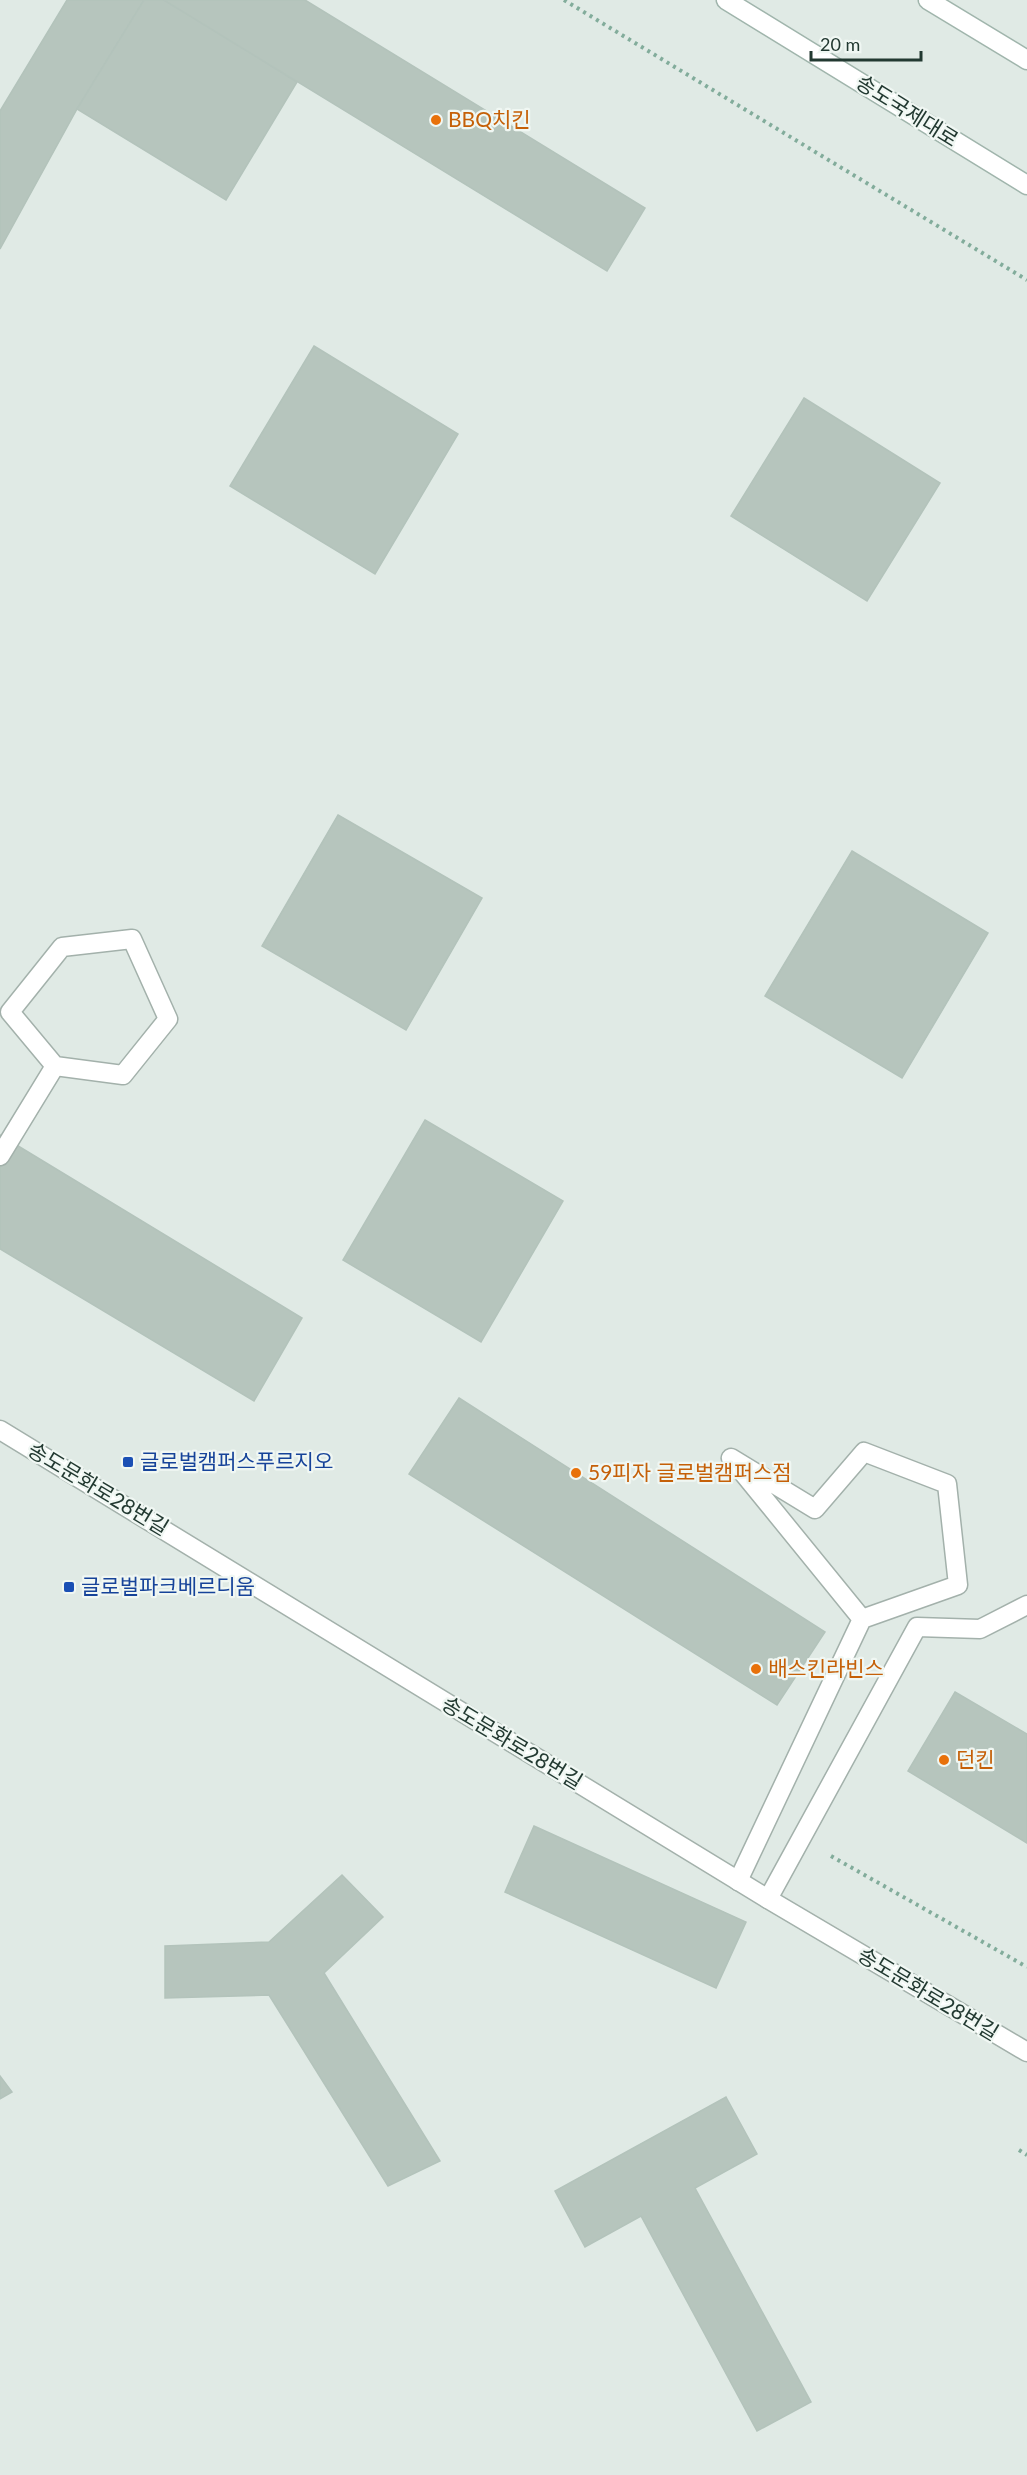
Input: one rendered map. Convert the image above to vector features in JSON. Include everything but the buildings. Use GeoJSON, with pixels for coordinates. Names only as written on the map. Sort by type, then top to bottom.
{"type":"FeatureCollection","features":[{"type":"Feature","properties":{"kind":"street","name":"송도국제대로"},"geometry":{"type":"LineString","coordinates":[[726,0],[1027,185]]}},
{"type":"Feature","properties":{"kind":"street"},"geometry":{"type":"LineString","coordinates":[[928,0],[1027,60]]}},
{"type":"Feature","properties":{"kind":"street"},"geometry":{"type":"LineString","coordinates":[[132,939],[168,1019],[123,1075],[55,1066],[10,1012],[62,947],[132,939]]}},
{"type":"Feature","properties":{"kind":"street"},"geometry":{"type":"LineString","coordinates":[[0,1156],[55,1066]]}},
{"type":"Feature","properties":{"kind":"street","name":"송도문화로28번길"},"geometry":{"type":"LineString","coordinates":[[0,1430],[738,1881],[1027,2052]]}},
{"type":"Feature","properties":{"kind":"street"},"geometry":{"type":"LineString","coordinates":[[738,1881],[862,1619],[958,1585],[947,1484],[864,1452],[815,1509],[731,1458],[862,1619]]}},
{"type":"Feature","properties":{"kind":"street"},"geometry":{"type":"LineString","coordinates":[[768,1899],[917,1627],[980,1629],[1027,1605]]}},
{"type":"Feature","properties":{"kind":"path"},"geometry":{"type":"LineString","coordinates":[[564,0],[1027,280]]}},
{"type":"Feature","properties":{"kind":"path"},"geometry":{"type":"LineString","coordinates":[[831,1856],[1027,1967]]}},
{"type":"Feature","properties":{"kind":"path"},"geometry":{"type":"LineString","coordinates":[[1019,2150],[1027,2155]]}},
{"type":"Feature","properties":{"kind":"place","name":"BBQ치킨"},"geometry":{"type":"Point","coordinates":[436,120]}},
{"type":"Feature","properties":{"kind":"place","name":"글로벌캠퍼스푸르지오"},"geometry":{"type":"Point","coordinates":[128,1462]}},
{"type":"Feature","properties":{"kind":"place","name":"59피자 글로벌캠퍼스점"},"geometry":{"type":"Point","coordinates":[576,1473]}},
{"type":"Feature","properties":{"kind":"place","name":"글로벌파크베르디움"},"geometry":{"type":"Point","coordinates":[69,1587]}},
{"type":"Feature","properties":{"kind":"place","name":"배스킨라빈스"},"geometry":{"type":"Point","coordinates":[756,1669]}},
{"type":"Feature","properties":{"kind":"place","name":"던킨"},"geometry":{"type":"Point","coordinates":[944,1760]}}]}
